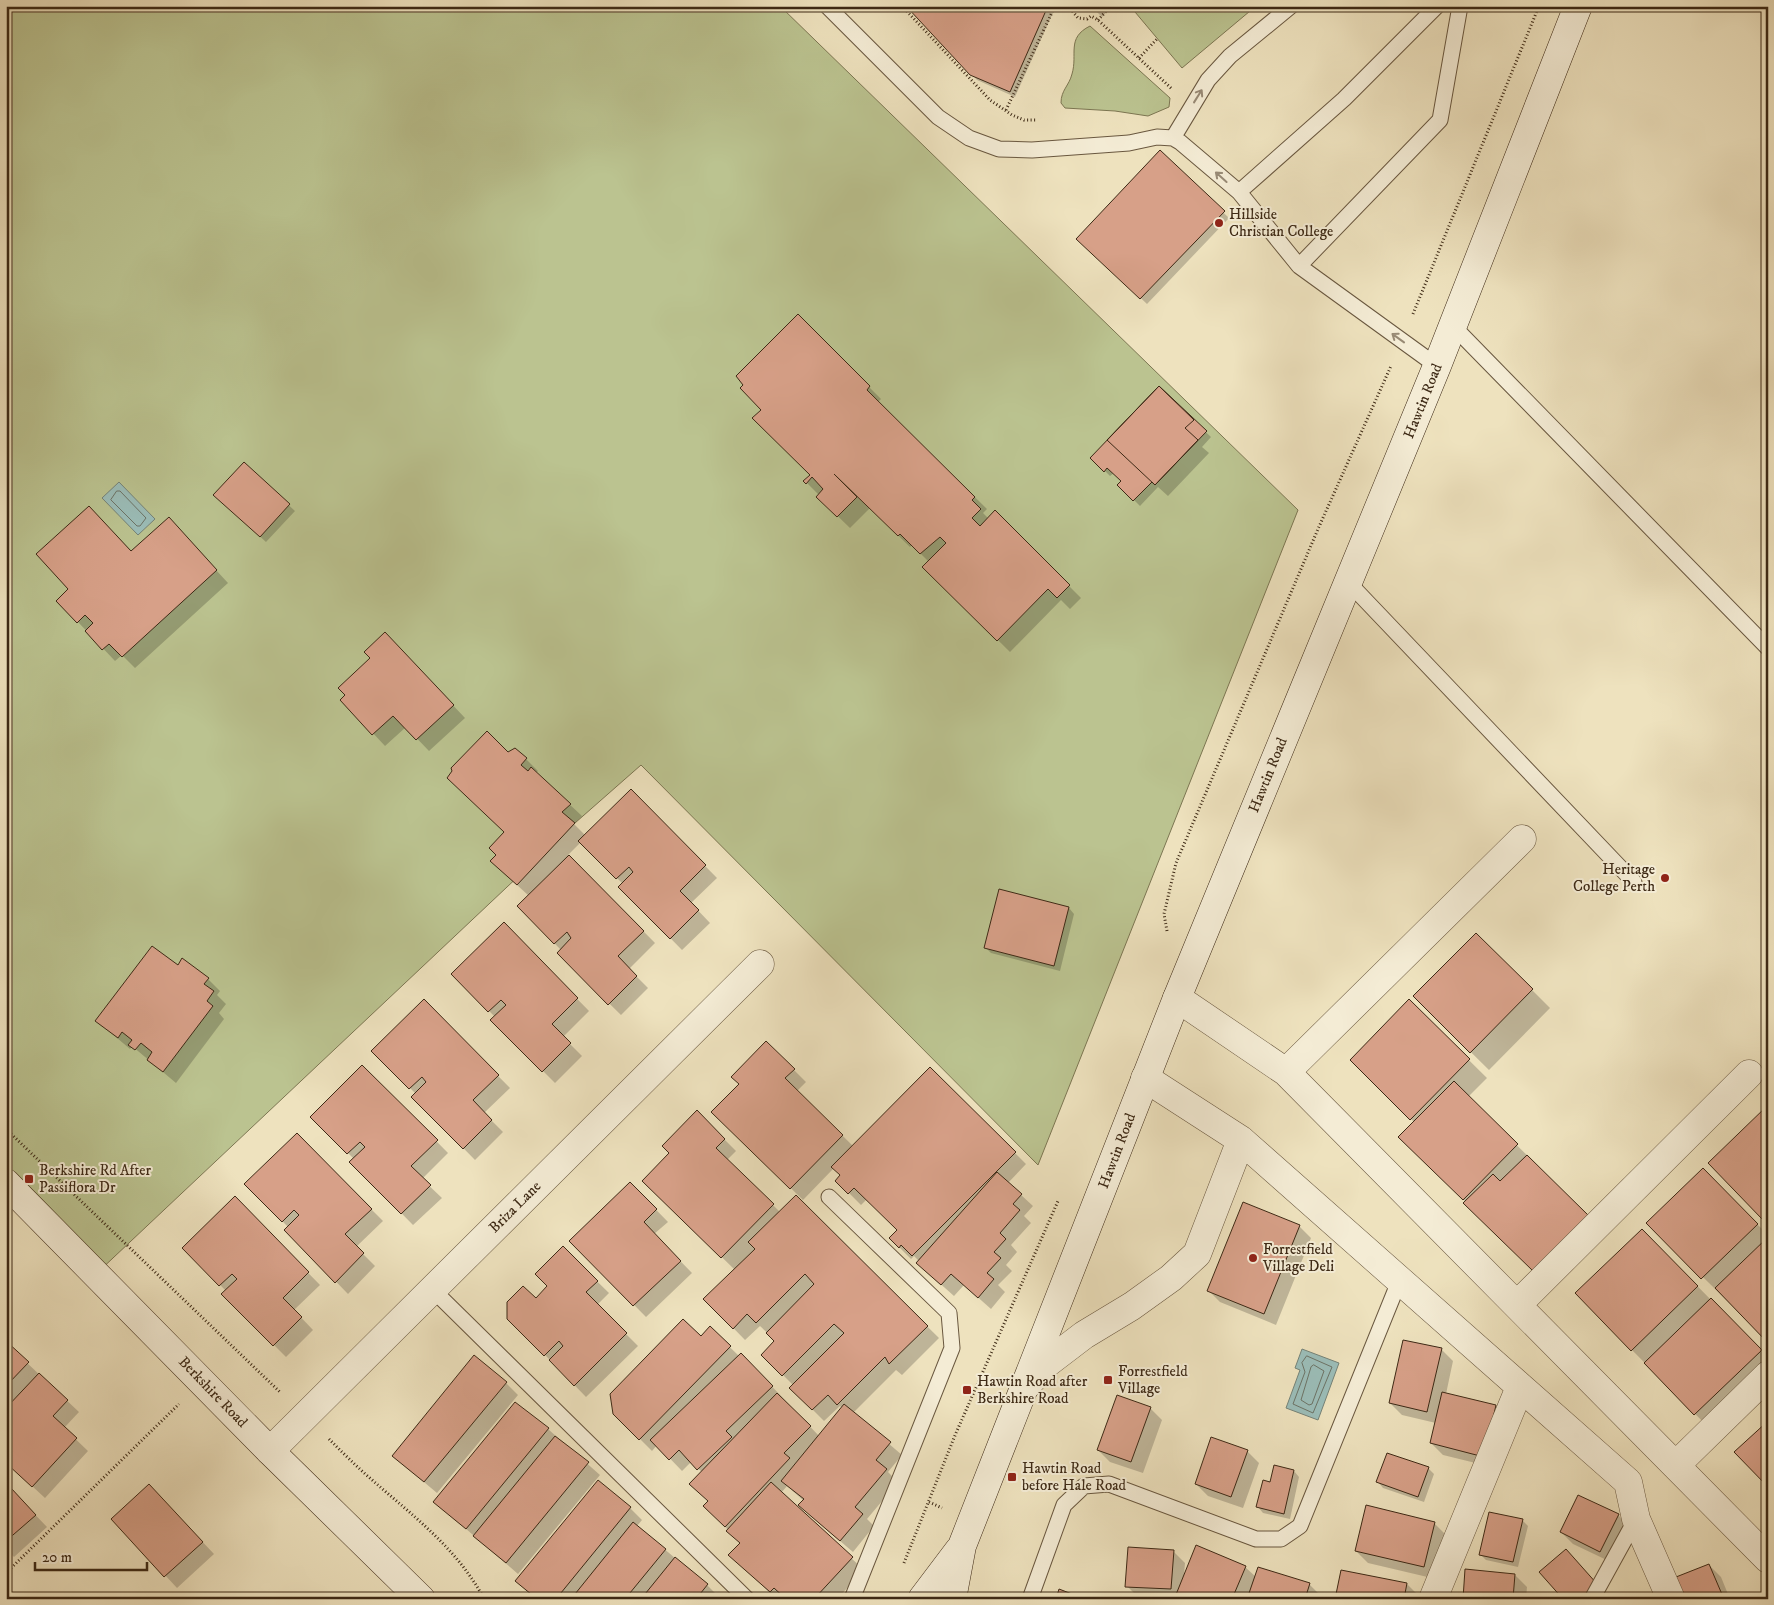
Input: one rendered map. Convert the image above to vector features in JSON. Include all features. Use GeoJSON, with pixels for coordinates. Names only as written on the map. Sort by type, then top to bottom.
{"type":"FeatureCollection","features":[{"type":"Feature","properties":{"kind":"street","name":"Hawtin Road"},"geometry":{"type":"LineString","coordinates":[[952,1599],[962,1546],[1145,1078],[1437,366],[1578,6]]}},
{"type":"Feature","properties":{"kind":"street"},"geometry":{"type":"LineString","coordinates":[[1286,1072],[1522,839]]}},
{"type":"Feature","properties":{"kind":"street","name":"Briza Lane"},"geometry":{"type":"LineString","coordinates":[[270,1451],[760,964]]}},
{"type":"Feature","properties":{"kind":"street"},"geometry":{"type":"LineString","coordinates":[[1177,998],[1286,1072],[1768,1558]]}},
{"type":"Feature","properties":{"kind":"street"},"geometry":{"type":"LineString","coordinates":[[1517,1305],[1749,1074]]}},
{"type":"Feature","properties":{"kind":"street"},"geometry":{"type":"LineString","coordinates":[[1145,1078],[1241,1140],[1628,1482],[1636,1519],[1671,1599]]}},
{"type":"Feature","properties":{"kind":"street"},"geometry":{"type":"LineString","coordinates":[[1024,1388],[1046,1364],[1061,1352],[1171,1278],[1197,1254],[1241,1140]]}},
{"type":"Feature","properties":{"kind":"street","name":"Berkshire Road"},"geometry":{"type":"LineString","coordinates":[[6,1183],[270,1451],[421,1599]]}},
{"type":"Feature","properties":{"kind":"street"},"geometry":{"type":"LineString","coordinates":[[1676,1465],[1768,1375]]}},
{"type":"Feature","properties":{"kind":"street"},"geometry":{"type":"LineString","coordinates":[[1433,1599],[1520,1387]]}},
{"type":"Feature","properties":{"kind":"street","name":"Hawtin Road"},"geometry":{"type":"LineString","coordinates":[[922,1599],[962,1546]]}},
{"type":"Feature","properties":{"kind":"lane"},"geometry":{"type":"LineString","coordinates":[[827,6],[938,117],[968,138],[999,148],[1032,150],[1129,143],[1158,137],[1173,138],[1198,156],[1239,192],[1299,266],[1437,366]]}},
{"type":"Feature","properties":{"kind":"lane"},"geometry":{"type":"LineString","coordinates":[[1173,138],[1208,80],[1230,56],[1291,6]]}},
{"type":"Feature","properties":{"kind":"lane"},"geometry":{"type":"LineString","coordinates":[[1239,192],[1344,99],[1437,6]]}},
{"type":"Feature","properties":{"kind":"lane"},"geometry":{"type":"LineString","coordinates":[[1299,266],[1440,120],[1460,6]]}},
{"type":"Feature","properties":{"kind":"lane"},"geometry":{"type":"LineString","coordinates":[[1453,326],[1768,648]]}},
{"type":"Feature","properties":{"kind":"lane"},"geometry":{"type":"LineString","coordinates":[[1348,582],[1634,882]]}},
{"type":"Feature","properties":{"kind":"lane"},"geometry":{"type":"LineString","coordinates":[[829,1197],[949,1313],[952,1348],[852,1599]]}},
{"type":"Feature","properties":{"kind":"lane"},"geometry":{"type":"LineString","coordinates":[[1030,1599],[1064,1505],[1084,1486],[1110,1484],[1256,1539],[1281,1539],[1300,1526],[1400,1279]]}},
{"type":"Feature","properties":{"kind":"lane"},"geometry":{"type":"LineString","coordinates":[[432,1289],[747,1599]]}},
{"type":"Feature","properties":{"kind":"lane"},"geometry":{"type":"LineString","coordinates":[[1592,1599],[1636,1519]]}},
{"type":"Feature","properties":{"kind":"path"},"geometry":{"type":"LineString","coordinates":[[902,6],[990,100],[1024,120],[1042,120]]}},
{"type":"Feature","properties":{"kind":"path"},"geometry":{"type":"LineString","coordinates":[[1006,110],[1055,6]]}},
{"type":"Feature","properties":{"kind":"path"},"geometry":{"type":"LineString","coordinates":[[1068,6],[1078,18],[1086,19],[1091,16],[1098,20],[1178,96]]}},
{"type":"Feature","properties":{"kind":"path"},"geometry":{"type":"LineString","coordinates":[[1098,20],[1112,6]]}},
{"type":"Feature","properties":{"kind":"path"},"geometry":{"type":"LineString","coordinates":[[1168,940],[1164,914],[1176,863],[1318,529],[1402,341],[1539,6]]}},
{"type":"Feature","properties":{"kind":"path"},"geometry":{"type":"LineString","coordinates":[[1139,58],[1157,39]]}},
{"type":"Feature","properties":{"kind":"path"},"geometry":{"type":"LineString","coordinates":[[6,1129],[141,1261],[369,1477],[435,1534],[472,1576],[484,1599]]}},
{"type":"Feature","properties":{"kind":"path"},"geometry":{"type":"LineString","coordinates":[[900,1572],[956,1434],[1061,1196]]}},
{"type":"Feature","properties":{"kind":"path"},"geometry":{"type":"LineString","coordinates":[[6,1573],[202,1381]]}},
{"type":"Feature","properties":{"kind":"green space"},"geometry":{"type":"Polygon","coordinates":[[[6,6],[780,6],[1298,510],[1038,1165],[641,765],[575,823],[96,1274],[6,1185],[6,6]]]}},
{"type":"Feature","properties":{"kind":"green space"},"geometry":{"type":"Polygon","coordinates":[[[1130,6],[1256,6],[1182,68],[1130,6]]]}},
{"type":"Feature","properties":{"kind":"green space"},"geometry":{"type":"Polygon","coordinates":[[[1090,26],[1170,98],[1169,107],[1148,116],[1115,111],[1065,108],[1061,103],[1061,99],[1074,67],[1075,41],[1090,26]]]}},
{"type":"Feature","properties":{"kind":"water"},"geometry":{"type":"Polygon","coordinates":[[[119,482],[155,519],[138,535],[102,498],[119,482]]]}},
{"type":"Feature","properties":{"kind":"water"},"geometry":{"type":"Polygon","coordinates":[[[1302,1349],[1339,1363],[1318,1420],[1286,1408],[1300,1370],[1295,1368],[1302,1349]]]}},
{"type":"Feature","properties":{"kind":"building"},"geometry":{"type":"Polygon","coordinates":[[[906,6],[1048,6],[1010,92],[970,75],[906,6]]]}},
{"type":"Feature","properties":{"kind":"building"},"geometry":{"type":"Polygon","coordinates":[[[1090,6],[1101,6],[1096,12],[1090,6]]]}},
{"type":"Feature","properties":{"kind":"building"},"geometry":{"type":"Polygon","coordinates":[[[1160,150],[1225,211],[1140,299],[1076,239],[1160,150]]]}},
{"type":"Feature","properties":{"kind":"building"},"geometry":{"type":"Polygon","coordinates":[[[798,314],[870,386],[867,390],[975,497],[972,500],[981,509],[972,518],[980,526],[995,510],[1070,585],[1057,598],[1048,589],[997,641],[922,567],[946,543],[940,537],[920,554],[900,534],[898,536],[834,474],[857,497],[837,517],[816,497],[823,489],[812,477],[806,484],[803,481],[810,475],[752,418],[761,410],[740,388],[743,385],[736,376],[798,314]]]}},
{"type":"Feature","properties":{"kind":"building"},"geometry":{"type":"Polygon","coordinates":[[[1159,386],[1207,431],[1155,485],[1152,482],[1133,501],[1117,485],[1121,481],[1107,468],[1104,472],[1090,458],[1159,386]]]}},
{"type":"Feature","properties":{"kind":"building"},"geometry":{"type":"Polygon","coordinates":[[[1159,386],[1194,420],[1185,428],[1198,440],[1155,485],[1107,440],[1159,386]]]}},
{"type":"Feature","properties":{"kind":"building"},"geometry":{"type":"Polygon","coordinates":[[[244,462],[290,504],[260,537],[213,495],[244,462]]]}},
{"type":"Feature","properties":{"kind":"building"},"geometry":{"type":"Polygon","coordinates":[[[89,506],[131,551],[169,517],[217,570],[122,657],[109,644],[102,650],[85,631],[93,623],[85,615],[77,623],[56,601],[68,589],[36,554],[89,506]]]}},
{"type":"Feature","properties":{"kind":"building"},"geometry":{"type":"Polygon","coordinates":[[[385,632],[454,705],[416,740],[393,716],[372,735],[340,700],[345,695],[338,688],[370,658],[364,652],[385,632]]]}},
{"type":"Feature","properties":{"kind":"building"},"geometry":{"type":"Polygon","coordinates":[[[487,731],[508,752],[515,748],[527,758],[521,765],[528,771],[531,767],[571,804],[562,812],[575,823],[517,885],[490,861],[496,855],[489,848],[504,832],[447,778],[452,771],[451,768],[487,731]]]}},
{"type":"Feature","properties":{"kind":"building"},"geometry":{"type":"Polygon","coordinates":[[[631,789],[706,865],[680,891],[699,910],[670,939],[618,887],[633,872],[629,867],[616,879],[578,841],[631,789]]]}},
{"type":"Feature","properties":{"kind":"building"},"geometry":{"type":"Polygon","coordinates":[[[569,855],[644,931],[618,956],[637,976],[608,1005],[557,953],[571,938],[567,932],[554,944],[517,906],[569,855]]]}},
{"type":"Feature","properties":{"kind":"building"},"geometry":{"type":"Polygon","coordinates":[[[999,889],[1069,907],[1054,966],[984,948],[999,889]]]}},
{"type":"Feature","properties":{"kind":"building"},"geometry":{"type":"Polygon","coordinates":[[[504,922],[578,998],[552,1024],[571,1043],[542,1072],[490,1020],[506,1005],[501,1000],[488,1012],[451,974],[504,922]]]}},
{"type":"Feature","properties":{"kind":"building"},"geometry":{"type":"Polygon","coordinates":[[[1476,933],[1533,989],[1470,1053],[1413,996],[1476,933]]]}},
{"type":"Feature","properties":{"kind":"building"},"geometry":{"type":"Polygon","coordinates":[[[152,946],[178,965],[182,958],[209,978],[204,984],[214,991],[207,1001],[213,1006],[163,1072],[147,1060],[152,1052],[141,1043],[135,1050],[128,1045],[132,1040],[122,1032],[118,1038],[95,1021],[152,946]]]}},
{"type":"Feature","properties":{"kind":"building"},"geometry":{"type":"Polygon","coordinates":[[[424,999],[499,1075],[473,1100],[492,1120],[463,1149],[411,1097],[426,1082],[422,1077],[409,1089],[371,1051],[424,999]]]}},
{"type":"Feature","properties":{"kind":"building"},"geometry":{"type":"Polygon","coordinates":[[[1409,999],[1470,1059],[1410,1120],[1350,1060],[1409,999]]]}},
{"type":"Feature","properties":{"kind":"building"},"geometry":{"type":"Polygon","coordinates":[[[766,1041],[795,1069],[785,1078],[843,1135],[790,1189],[711,1112],[739,1084],[731,1077],[766,1041]]]}},
{"type":"Feature","properties":{"kind":"building"},"geometry":{"type":"Polygon","coordinates":[[[362,1065],[438,1140],[411,1166],[431,1185],[401,1214],[349,1162],[365,1147],[360,1142],[347,1154],[310,1117],[362,1065]]]}},
{"type":"Feature","properties":{"kind":"building"},"geometry":{"type":"Polygon","coordinates":[[[930,1067],[1016,1152],[912,1256],[901,1245],[899,1248],[889,1238],[897,1230],[854,1188],[848,1194],[835,1181],[840,1175],[831,1167],[930,1067]]]}},
{"type":"Feature","properties":{"kind":"building"},"geometry":{"type":"Polygon","coordinates":[[[1454,1081],[1518,1144],[1463,1200],[1398,1137],[1454,1081]]]}},
{"type":"Feature","properties":{"kind":"building"},"geometry":{"type":"Polygon","coordinates":[[[1768,1105],[1768,1213],[1762,1219],[1708,1163],[1768,1105]]]}},
{"type":"Feature","properties":{"kind":"building"},"geometry":{"type":"Polygon","coordinates":[[[697,1110],[725,1139],[716,1148],[774,1204],[721,1258],[642,1181],[669,1153],[662,1146],[697,1110]]]}},
{"type":"Feature","properties":{"kind":"building"},"geometry":{"type":"Polygon","coordinates":[[[297,1133],[372,1209],[345,1234],[364,1253],[335,1283],[284,1230],[299,1215],[294,1210],[282,1222],[244,1184],[297,1133]]]}},
{"type":"Feature","properties":{"kind":"building"},"geometry":{"type":"Polygon","coordinates":[[[1527,1155],[1588,1215],[1533,1271],[1463,1203],[1493,1174],[1500,1181],[1527,1155]]]}},
{"type":"Feature","properties":{"kind":"building"},"geometry":{"type":"Polygon","coordinates":[[[1703,1168],[1758,1224],[1701,1279],[1646,1223],[1703,1168]]]}},
{"type":"Feature","properties":{"kind":"building"},"geometry":{"type":"Polygon","coordinates":[[[997,1172],[1022,1194],[1013,1204],[1020,1210],[1000,1233],[1006,1239],[994,1252],[1001,1258],[987,1273],[994,1279],[978,1298],[951,1274],[941,1285],[916,1263],[997,1172]]]}},
{"type":"Feature","properties":{"kind":"building"},"geometry":{"type":"Polygon","coordinates":[[[630,1182],[657,1209],[644,1222],[681,1261],[633,1306],[569,1241],[630,1182]]]}},
{"type":"Feature","properties":{"kind":"building"},"geometry":{"type":"Polygon","coordinates":[[[796,1195],[928,1326],[889,1364],[885,1357],[837,1405],[828,1395],[812,1410],[789,1388],[844,1333],[834,1324],[782,1376],[761,1355],[774,1341],[766,1333],[814,1284],[805,1274],[756,1323],[747,1314],[733,1329],[703,1299],[755,1249],[748,1242],[796,1195]]]}},
{"type":"Feature","properties":{"kind":"building"},"geometry":{"type":"Polygon","coordinates":[[[235,1196],[309,1272],[283,1298],[302,1317],[273,1346],[221,1294],[237,1279],[232,1274],[219,1286],[182,1248],[235,1196]]]}},
{"type":"Feature","properties":{"kind":"building","name":"Forrestfield Village Deli"},"geometry":{"type":"Polygon","coordinates":[[[1243,1202],[1300,1225],[1264,1314],[1207,1291],[1243,1202]]]}},
{"type":"Feature","properties":{"kind":"building"},"geometry":{"type":"Polygon","coordinates":[[[1642,1229],[1698,1286],[1631,1351],[1575,1293],[1642,1229]]]}},
{"type":"Feature","properties":{"kind":"building"},"geometry":{"type":"Polygon","coordinates":[[[1768,1237],[1768,1343],[1715,1288],[1768,1237]]]}},
{"type":"Feature","properties":{"kind":"building"},"geometry":{"type":"Polygon","coordinates":[[[563,1246],[598,1281],[586,1292],[627,1333],[574,1386],[549,1360],[563,1346],[559,1341],[544,1356],[507,1319],[507,1302],[523,1286],[536,1298],[547,1286],[535,1274],[563,1246]]]}},
{"type":"Feature","properties":{"kind":"building"},"geometry":{"type":"Polygon","coordinates":[[[1711,1298],[1762,1350],[1694,1415],[1644,1363],[1711,1298]]]}},
{"type":"Feature","properties":{"kind":"building"},"geometry":{"type":"Polygon","coordinates":[[[683,1319],[701,1336],[710,1326],[731,1346],[639,1440],[613,1414],[610,1394],[683,1319]]]}},
{"type":"Feature","properties":{"kind":"building"},"geometry":{"type":"Polygon","coordinates":[[[1403,1340],[1442,1348],[1427,1412],[1389,1403],[1403,1340]]]}},
{"type":"Feature","properties":{"kind":"building"},"geometry":{"type":"Polygon","coordinates":[[[6,1341],[29,1362],[6,1386],[6,1341]]]}},
{"type":"Feature","properties":{"kind":"building"},"geometry":{"type":"Polygon","coordinates":[[[741,1353],[773,1386],[726,1431],[732,1437],[697,1470],[679,1450],[669,1460],[650,1440],[741,1353]]]}},
{"type":"Feature","properties":{"kind":"building"},"geometry":{"type":"Polygon","coordinates":[[[474,1355],[507,1382],[424,1482],[392,1456],[474,1355]]]}},
{"type":"Feature","properties":{"kind":"building"},"geometry":{"type":"Polygon","coordinates":[[[39,1373],[68,1400],[53,1416],[77,1438],[32,1487],[6,1463],[6,1408],[39,1373]]]}},
{"type":"Feature","properties":{"kind":"building"},"geometry":{"type":"Polygon","coordinates":[[[1442,1392],[1496,1405],[1484,1457],[1430,1443],[1442,1392]]]}},
{"type":"Feature","properties":{"kind":"building"},"geometry":{"type":"Polygon","coordinates":[[[777,1393],[811,1426],[784,1453],[790,1458],[725,1527],[703,1506],[708,1501],[689,1484],[777,1393]]]}},
{"type":"Feature","properties":{"kind":"building"},"geometry":{"type":"Polygon","coordinates":[[[1117,1395],[1151,1407],[1131,1462],[1097,1450],[1117,1395]]]}},
{"type":"Feature","properties":{"kind":"building"},"geometry":{"type":"Polygon","coordinates":[[[515,1402],[549,1428],[466,1529],[433,1502],[515,1402]]]}},
{"type":"Feature","properties":{"kind":"building"},"geometry":{"type":"Polygon","coordinates":[[[844,1404],[891,1442],[876,1460],[887,1469],[855,1507],[863,1514],[840,1541],[798,1505],[804,1499],[781,1481],[844,1404]]]}},
{"type":"Feature","properties":{"kind":"building"},"geometry":{"type":"Polygon","coordinates":[[[1768,1421],[1768,1487],[1734,1452],[1768,1421]]]}},
{"type":"Feature","properties":{"kind":"building"},"geometry":{"type":"Polygon","coordinates":[[[555,1436],[589,1462],[506,1563],[473,1536],[555,1436]]]}},
{"type":"Feature","properties":{"kind":"building"},"geometry":{"type":"Polygon","coordinates":[[[1211,1437],[1248,1450],[1231,1497],[1195,1484],[1211,1437]]]}},
{"type":"Feature","properties":{"kind":"building"},"geometry":{"type":"Polygon","coordinates":[[[1387,1453],[1429,1467],[1418,1497],[1376,1482],[1387,1453]]]}},
{"type":"Feature","properties":{"kind":"building"},"geometry":{"type":"Polygon","coordinates":[[[1274,1465],[1294,1470],[1284,1514],[1256,1507],[1263,1480],[1270,1482],[1274,1465]]]}},
{"type":"Feature","properties":{"kind":"building"},"geometry":{"type":"Polygon","coordinates":[[[598,1480],[631,1507],[556,1599],[537,1599],[515,1581],[598,1480]]]}},
{"type":"Feature","properties":{"kind":"building"},"geometry":{"type":"Polygon","coordinates":[[[771,1482],[853,1557],[814,1599],[786,1599],[774,1588],[770,1592],[728,1555],[740,1543],[726,1531],[771,1482]]]}},
{"type":"Feature","properties":{"kind":"building"},"geometry":{"type":"Polygon","coordinates":[[[149,1484],[203,1542],[164,1577],[111,1519],[149,1484]]]}},
{"type":"Feature","properties":{"kind":"building"},"geometry":{"type":"Polygon","coordinates":[[[11,1488],[36,1515],[6,1541],[6,1492],[11,1488]]]}},
{"type":"Feature","properties":{"kind":"building"},"geometry":{"type":"Polygon","coordinates":[[[1578,1495],[1619,1514],[1600,1552],[1560,1532],[1578,1495]]]}},
{"type":"Feature","properties":{"kind":"building"},"geometry":{"type":"Polygon","coordinates":[[[1366,1505],[1435,1522],[1424,1567],[1355,1551],[1366,1505]]]}},
{"type":"Feature","properties":{"kind":"building"},"geometry":{"type":"Polygon","coordinates":[[[1489,1512],[1523,1519],[1513,1562],[1479,1555],[1489,1512]]]}},
{"type":"Feature","properties":{"kind":"building"},"geometry":{"type":"Polygon","coordinates":[[[633,1522],[666,1549],[625,1599],[571,1599],[633,1522]]]}},
{"type":"Feature","properties":{"kind":"building"},"geometry":{"type":"Polygon","coordinates":[[[1196,1545],[1246,1566],[1232,1599],[1175,1597],[1196,1545]]]}},
{"type":"Feature","properties":{"kind":"building"},"geometry":{"type":"Polygon","coordinates":[[[1128,1547],[1174,1550],[1171,1589],[1125,1587],[1128,1547]]]}},
{"type":"Feature","properties":{"kind":"building"},"geometry":{"type":"Polygon","coordinates":[[[1566,1549],[1598,1585],[1582,1599],[1563,1599],[1539,1572],[1566,1549]]]}},
{"type":"Feature","properties":{"kind":"building"},"geometry":{"type":"Polygon","coordinates":[[[675,1557],[708,1584],[696,1599],[641,1599],[675,1557]]]}},
{"type":"Feature","properties":{"kind":"building"},"geometry":{"type":"Polygon","coordinates":[[[1709,1564],[1724,1599],[1685,1599],[1676,1577],[1709,1564]]]}},
{"type":"Feature","properties":{"kind":"building"},"geometry":{"type":"Polygon","coordinates":[[[1258,1567],[1310,1583],[1305,1599],[1247,1599],[1258,1567]]]}},
{"type":"Feature","properties":{"kind":"building"},"geometry":{"type":"Polygon","coordinates":[[[1465,1569],[1515,1574],[1513,1599],[1463,1599],[1465,1569]]]}},
{"type":"Feature","properties":{"kind":"building"},"geometry":{"type":"Polygon","coordinates":[[[1341,1570],[1407,1583],[1404,1599],[1335,1599],[1341,1570]]]}},
{"type":"Feature","properties":{"kind":"building"},"geometry":{"type":"Polygon","coordinates":[[[1059,1589],[1085,1599],[1056,1599],[1059,1589]]]}},
{"type":"Feature","properties":{"kind":"place","name":"Hillside Christian College"},"geometry":{"type":"Point","coordinates":[1219,223]}},
{"type":"Feature","properties":{"kind":"place","name":"Heritage College Perth"},"geometry":{"type":"Point","coordinates":[1665,878]}},
{"type":"Feature","properties":{"kind":"place","name":"Berkshire Rd After Passiflora Dr"},"geometry":{"type":"Point","coordinates":[29,1179]}},
{"type":"Feature","properties":{"kind":"place","name":"Forrestfield Village Deli"},"geometry":{"type":"Point","coordinates":[1253,1258]}},
{"type":"Feature","properties":{"kind":"place","name":"Forrestfield Village"},"geometry":{"type":"Point","coordinates":[1108,1380]}},
{"type":"Feature","properties":{"kind":"place","name":"Hawtin Road after Berkshire Road"},"geometry":{"type":"Point","coordinates":[967,1390]}},
{"type":"Feature","properties":{"kind":"place","name":"Hawtin Road before Hale Road"},"geometry":{"type":"Point","coordinates":[1012,1477]}}]}
